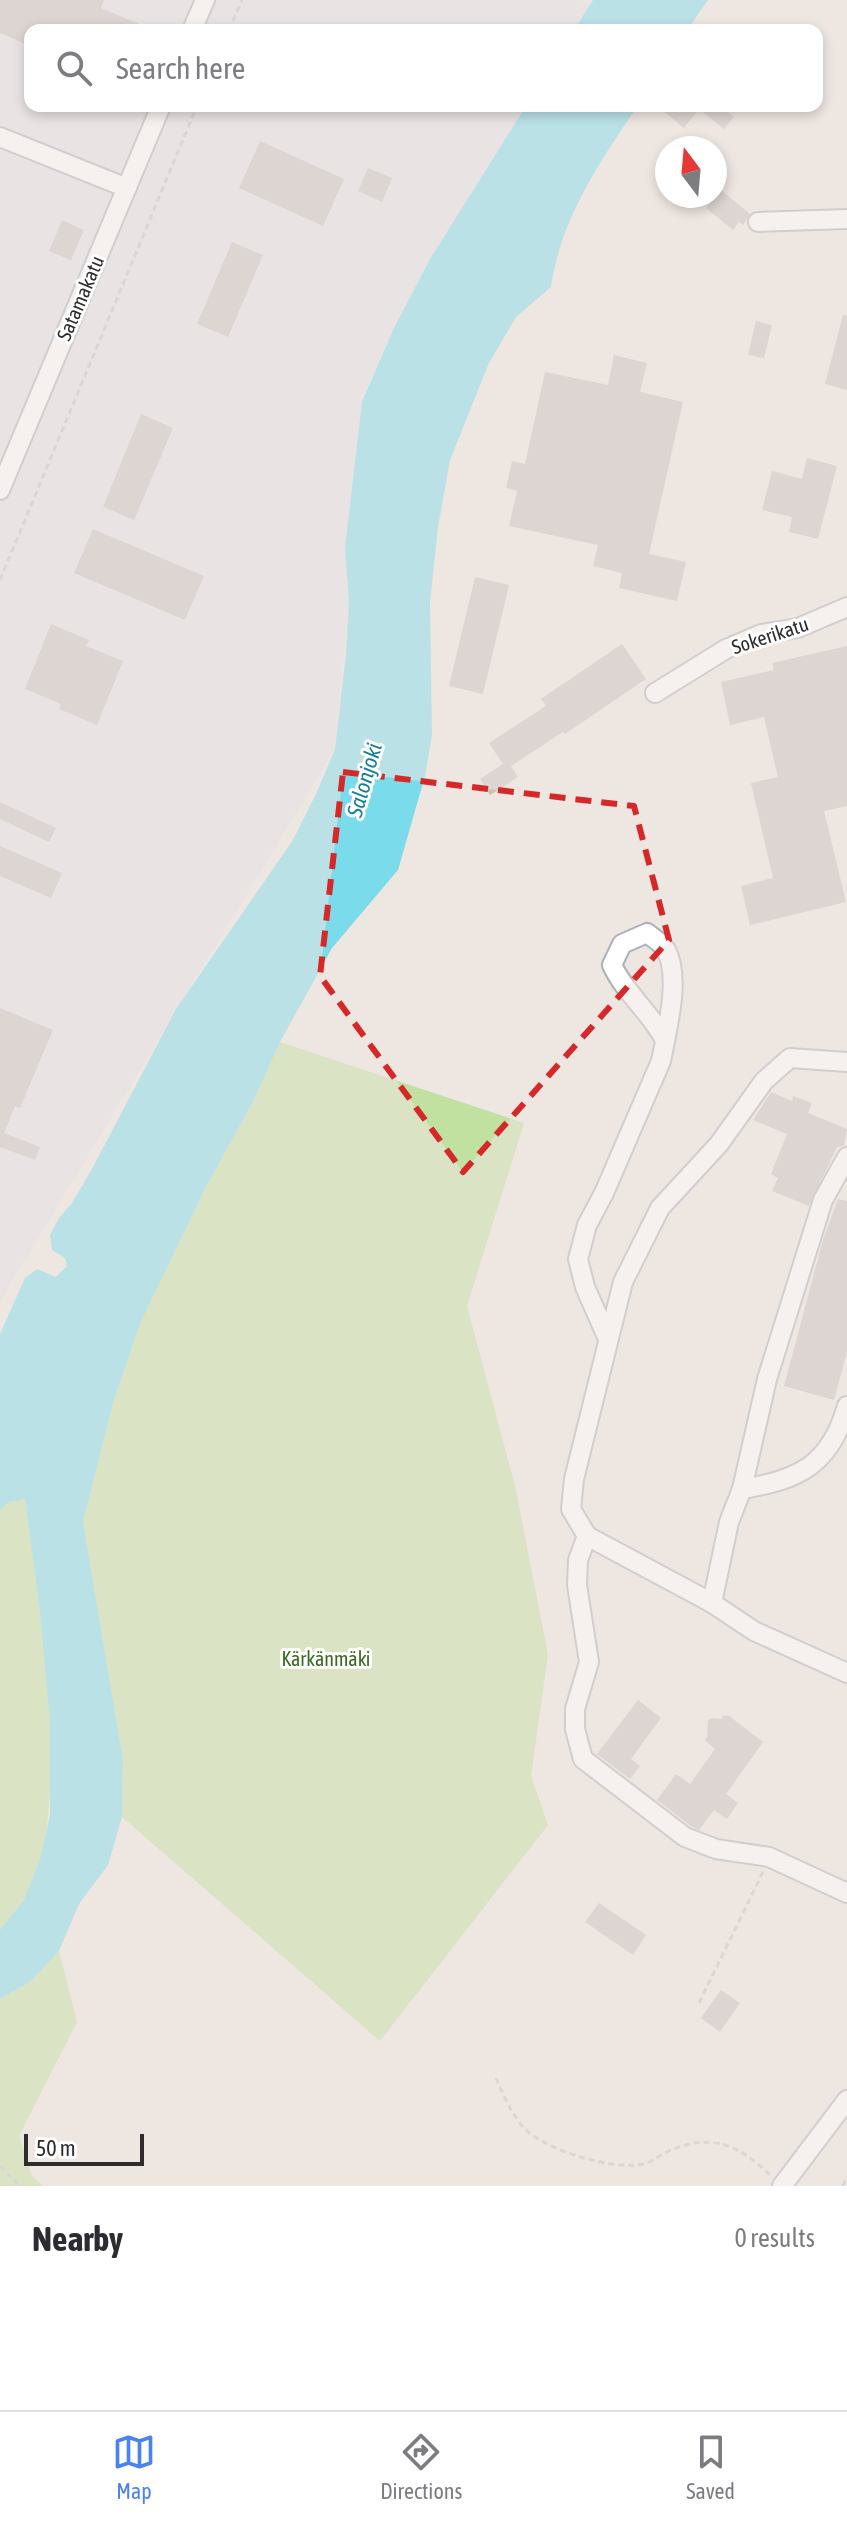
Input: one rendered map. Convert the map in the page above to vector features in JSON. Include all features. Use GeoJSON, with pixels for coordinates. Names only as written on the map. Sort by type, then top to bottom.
{"type":"FeatureCollection","features":[{"type":"Feature","properties":{"kind":"street"},"geometry":{"type":"LineString","coordinates":[[195,24],[205,0]]}},
{"type":"Feature","properties":{"kind":"street","name":"Satamakatu"},"geometry":{"type":"LineString","coordinates":[[0,490],[159,112]]}},
{"type":"Feature","properties":{"kind":"street"},"geometry":{"type":"LineString","coordinates":[[0,137],[127,188]]}},
{"type":"Feature","properties":{"kind":"street"},"geometry":{"type":"LineString","coordinates":[[758,222],[847,219]]}},
{"type":"Feature","properties":{"kind":"street","name":"Sokerikatu"},"geometry":{"type":"LineString","coordinates":[[655,693],[726,649],[761,634],[798,628],[847,607]]}},
{"type":"Feature","properties":{"kind":"street"},"geometry":{"type":"LineString","coordinates":[[608,1339],[585,1287],[578,1259],[587,1225],[661,1061],[665,1040],[674,971],[665,947],[647,933],[622,944],[612,965],[621,984],[642,1005],[665,1040]]}},
{"type":"Feature","properties":{"kind":"street"},"geometry":{"type":"LineString","coordinates":[[847,1062],[790,1058],[764,1081],[719,1144],[660,1208],[623,1282],[574,1479],[571,1509],[587,1536],[712,1603],[754,1631],[847,1673]]}},
{"type":"Feature","properties":{"kind":"street"},"geometry":{"type":"LineString","coordinates":[[712,1603],[729,1522],[742,1489],[767,1379],[823,1200],[847,1157]]}},
{"type":"Feature","properties":{"kind":"street"},"geometry":{"type":"LineString","coordinates":[[742,1489],[797,1475],[827,1452],[847,1406]]}},
{"type":"Feature","properties":{"kind":"street"},"geometry":{"type":"LineString","coordinates":[[587,1536],[578,1560],[577,1585],[589,1662],[575,1709],[575,1729],[583,1759],[685,1837],[716,1849],[769,1857],[847,1893]]}},
{"type":"Feature","properties":{"kind":"street"},"geometry":{"type":"LineString","coordinates":[[782,2186],[847,2100]]}},
{"type":"Feature","properties":{"kind":"path"},"geometry":{"type":"LineString","coordinates":[[232,24],[242,0]]}},
{"type":"Feature","properties":{"kind":"path"},"geometry":{"type":"LineString","coordinates":[[0,580],[195,112]]}},
{"type":"Feature","properties":{"kind":"path"},"geometry":{"type":"LineString","coordinates":[[699,2003],[745,1913],[769,1857]]}},
{"type":"Feature","properties":{"kind":"path"},"geometry":{"type":"LineString","coordinates":[[496,2078],[505,2099],[524,2128],[561,2150],[614,2164],[644,2164],[672,2150],[703,2140],[728,2144],[782,2186]]}},
{"type":"Feature","properties":{"kind":"path"},"geometry":{"type":"LineString","coordinates":[[0,2166],[20,2186]]}},
{"type":"Feature","properties":{"kind":"path"},"geometry":{"type":"LineString","coordinates":[[843,2186],[847,2176]]}},
{"type":"Feature","properties":{"kind":"highlighted area"},"geometry":{"type":"Polygon","coordinates":[[[343,772],[634,806],[669,940],[463,1172],[320,976],[343,772]]]}},
{"type":"Feature","properties":{"kind":"shaded area"},"geometry":{"type":"Polygon","coordinates":[[[0,0],[579,0],[590,4],[578,24],[24,24],[24,112],[522,112],[430,259],[393,330],[362,402],[345,548],[349,602],[335,749],[0,1301],[0,0]]]}},
{"type":"Feature","properties":{"kind":"green space","name":"Kärkänmäki"},"geometry":{"type":"Polygon","coordinates":[[[280,1042],[524,1123],[467,1306],[516,1490],[548,1655],[531,1776],[548,1825],[380,2041],[122,1817],[123,1759],[83,1522],[114,1400],[140,1324],[206,1187],[254,1100],[280,1042]]]}},
{"type":"Feature","properties":{"kind":"green space"},"geometry":{"type":"Polygon","coordinates":[[[25,1498],[49,1705],[51,1763],[48,1817],[39,1865],[23,1902],[0,1930],[0,1510],[9,1502],[25,1498]]]}},
{"type":"Feature","properties":{"kind":"green space"},"geometry":{"type":"Polygon","coordinates":[[[59,1951],[77,2022],[19,2136],[32,2176],[43,2186],[0,2186],[0,1999],[30,1982],[59,1951]]]}},
{"type":"Feature","properties":{"kind":"water"},"geometry":{"type":"Polygon","coordinates":[[[593,0],[708,0],[691,24],[578,24],[593,0]]]}},
{"type":"Feature","properties":{"kind":"water","name":"Salonjoki"},"geometry":{"type":"Polygon","coordinates":[[[522,112],[634,112],[596,170],[572,215],[551,287],[516,317],[489,363],[450,460],[438,527],[430,602],[432,735],[425,776],[398,870],[332,948],[280,1042],[254,1100],[206,1187],[140,1324],[114,1400],[83,1522],[123,1759],[122,1817],[108,1865],[79,1904],[59,1951],[30,1982],[0,1999],[0,1930],[24,1900],[40,1860],[50,1815],[50,1721],[25,1499],[9,1502],[0,1510],[0,1334],[25,1278],[37,1269],[56,1277],[67,1266],[65,1258],[52,1250],[50,1235],[93,1167],[176,1009],[293,840],[335,749],[349,602],[345,548],[362,402],[393,330],[430,259],[522,112]]]}},
{"type":"Feature","properties":{"kind":"building"},"geometry":{"type":"Polygon","coordinates":[[[0,0],[104,0],[101,8],[139,24],[24,24],[24,43],[0,33],[0,0]]]}},
{"type":"Feature","properties":{"kind":"building"},"geometry":{"type":"Polygon","coordinates":[[[664,112],[697,112],[684,128],[664,112]]]}},
{"type":"Feature","properties":{"kind":"building"},"geometry":{"type":"Polygon","coordinates":[[[703,112],[728,112],[734,117],[724,129],[703,112]]]}},
{"type":"Feature","properties":{"kind":"building"},"geometry":{"type":"Polygon","coordinates":[[[260,141],[344,179],[323,226],[239,188],[260,141]]]}},
{"type":"Feature","properties":{"kind":"building"},"geometry":{"type":"Polygon","coordinates":[[[368,168],[392,178],[382,202],[358,191],[368,168]]]}},
{"type":"Feature","properties":{"kind":"building"},"geometry":{"type":"Polygon","coordinates":[[[727,195],[750,214],[743,225],[739,222],[733,230],[706,208],[727,208],[727,195]]]}},
{"type":"Feature","properties":{"kind":"building"},"geometry":{"type":"Polygon","coordinates":[[[62,220],[84,230],[71,260],[49,251],[62,220]]]}},
{"type":"Feature","properties":{"kind":"building"},"geometry":{"type":"Polygon","coordinates":[[[232,242],[263,255],[228,337],[197,324],[232,242]]]}},
{"type":"Feature","properties":{"kind":"building"},"geometry":{"type":"Polygon","coordinates":[[[843,315],[847,316],[847,390],[825,384],[843,315]]]}},
{"type":"Feature","properties":{"kind":"building"},"geometry":{"type":"Polygon","coordinates":[[[756,321],[772,325],[764,358],[748,355],[756,321]]]}},
{"type":"Feature","properties":{"kind":"building"},"geometry":{"type":"Polygon","coordinates":[[[614,355],[647,363],[640,392],[683,402],[649,554],[686,562],[677,601],[619,588],[622,573],[593,566],[598,545],[509,526],[517,491],[506,488],[512,461],[525,464],[545,372],[608,385],[614,355]]]}},
{"type":"Feature","properties":{"kind":"building"},"geometry":{"type":"Polygon","coordinates":[[[141,414],[173,428],[134,520],[103,507],[141,414]]]}},
{"type":"Feature","properties":{"kind":"building"},"geometry":{"type":"Polygon","coordinates":[[[807,458],[837,466],[818,539],[789,532],[792,517],[762,510],[772,471],[802,479],[807,458]]]}},
{"type":"Feature","properties":{"kind":"building"},"geometry":{"type":"Polygon","coordinates":[[[93,529],[204,576],[185,620],[74,573],[93,529]]]}},
{"type":"Feature","properties":{"kind":"building"},"geometry":{"type":"Polygon","coordinates":[[[475,577],[509,585],[483,694],[449,686],[475,577]]]}},
{"type":"Feature","properties":{"kind":"building"},"geometry":{"type":"Polygon","coordinates":[[[51,624],[89,640],[86,646],[123,661],[97,725],[59,709],[61,704],[25,689],[51,624]]]}},
{"type":"Feature","properties":{"kind":"building"},"geometry":{"type":"Polygon","coordinates":[[[622,644],[646,679],[511,766],[518,777],[490,795],[480,779],[503,764],[489,743],[546,706],[541,699],[622,644]]]}},
{"type":"Feature","properties":{"kind":"building"},"geometry":{"type":"Polygon","coordinates":[[[847,646],[847,806],[824,811],[846,902],[750,925],[741,886],[773,878],[751,783],[778,777],[764,717],[730,725],[721,682],[774,670],[772,663],[847,646]]]}},
{"type":"Feature","properties":{"kind":"building"},"geometry":{"type":"Polygon","coordinates":[[[0,802],[56,828],[49,842],[0,819],[0,802]]]}},
{"type":"Feature","properties":{"kind":"building"},"geometry":{"type":"Polygon","coordinates":[[[0,846],[62,873],[51,898],[0,876],[0,846]]]}},
{"type":"Feature","properties":{"kind":"building"},"geometry":{"type":"Polygon","coordinates":[[[0,1008],[53,1030],[20,1108],[15,1106],[4,1133],[40,1147],[35,1160],[0,1147],[0,1008]]]}},
{"type":"Feature","properties":{"kind":"building"},"geometry":{"type":"Polygon","coordinates":[[[771,1092],[792,1101],[793,1096],[812,1103],[808,1113],[847,1129],[844,1146],[837,1147],[809,1206],[772,1191],[778,1178],[771,1174],[787,1134],[753,1120],[771,1092]]]}},
{"type":"Feature","properties":{"kind":"building"},"geometry":{"type":"Polygon","coordinates":[[[838,1199],[847,1201],[847,1352],[834,1400],[784,1386],[823,1240],[838,1199]]]}},
{"type":"Feature","properties":{"kind":"building"},"geometry":{"type":"Polygon","coordinates":[[[638,1700],[661,1718],[631,1759],[640,1766],[630,1779],[597,1754],[638,1700]]]}},
{"type":"Feature","properties":{"kind":"building"},"geometry":{"type":"Polygon","coordinates":[[[728,1715],[763,1742],[726,1794],[738,1803],[727,1819],[714,1810],[699,1830],[657,1800],[676,1774],[690,1784],[715,1749],[705,1740],[708,1720],[722,1719],[722,1716],[728,1715]]]}},
{"type":"Feature","properties":{"kind":"building"},"geometry":{"type":"Polygon","coordinates":[[[599,1903],[646,1935],[633,1955],[585,1922],[599,1903]]]}},
{"type":"Feature","properties":{"kind":"building"},"geometry":{"type":"Polygon","coordinates":[[[721,1990],[740,2003],[720,2032],[701,2018],[721,1990]]]}}]}
